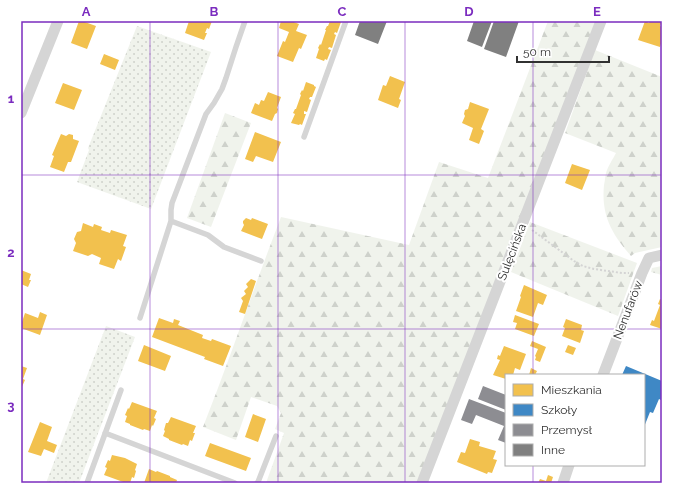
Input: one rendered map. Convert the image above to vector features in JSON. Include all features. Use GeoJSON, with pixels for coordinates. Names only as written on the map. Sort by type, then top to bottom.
{"type":"FeatureCollection","features":[{"type":"Feature","properties":{"kind":"street"},"geometry":{"type":"LineString","coordinates":[[21,114],[58,21]]}},
{"type":"Feature","properties":{"kind":"street","name":"Sulęcińska"},"geometry":{"type":"LineString","coordinates":[[426,482],[523,223],[601,21]]}},
{"type":"Feature","properties":{"kind":"street","name":"Nenufarów"},"geometry":{"type":"LineString","coordinates":[[603,374],[649,258],[662,255]]}},
{"type":"Feature","properties":{"kind":"street"},"geometry":{"type":"LineString","coordinates":[[563,483],[569,466]]}},
{"type":"Feature","properties":{"kind":"lane"},"geometry":{"type":"LineString","coordinates":[[140,318],[171,221],[172,203],[206,114],[222,89],[246,21]]}},
{"type":"Feature","properties":{"kind":"lane"},"geometry":{"type":"LineString","coordinates":[[304,137],[346,21]]}},
{"type":"Feature","properties":{"kind":"lane"},"geometry":{"type":"LineString","coordinates":[[171,221],[208,235],[224,247],[261,261]]}},
{"type":"Feature","properties":{"kind":"lane"},"geometry":{"type":"LineString","coordinates":[[87,483],[121,390]]}},
{"type":"Feature","properties":{"kind":"lane"},"geometry":{"type":"LineString","coordinates":[[105,433],[235,483]]}},
{"type":"Feature","properties":{"kind":"lane"},"geometry":{"type":"LineString","coordinates":[[257,483],[276,436]]}},
{"type":"Feature","properties":{"kind":"path"},"geometry":{"type":"LineString","coordinates":[[523,223],[583,266],[622,273],[642,273]]}},
{"type":"Feature","properties":{"kind":"green space"},"geometry":{"type":"Polygon","coordinates":[[[548,21],[596,21],[417,483],[266,483],[284,433],[275,429],[281,413],[277,406],[251,397],[236,440],[203,427],[281,217],[409,245],[439,162],[488,178],[548,21]]]}},
{"type":"Feature","properties":{"kind":"green space"},"geometry":{"type":"Polygon","coordinates":[[[137,26],[211,52],[151,209],[77,182],[89,150],[88,148],[137,26]]]}},
{"type":"Feature","properties":{"kind":"green space"},"geometry":{"type":"Polygon","coordinates":[[[595,50],[662,77],[662,247],[635,253],[631,256],[613,232],[604,206],[604,185],[606,174],[616,153],[565,133],[595,50]]]}},
{"type":"Feature","properties":{"kind":"green space"},"geometry":{"type":"Polygon","coordinates":[[[225,113],[251,123],[211,227],[187,218],[225,113]]]}},
{"type":"Feature","properties":{"kind":"green space"},"geometry":{"type":"Polygon","coordinates":[[[530,222],[637,263],[618,316],[511,272],[530,222]]]}},
{"type":"Feature","properties":{"kind":"green space"},"geometry":{"type":"Polygon","coordinates":[[[662,266],[662,275],[651,272],[652,268],[662,266]]]}},
{"type":"Feature","properties":{"kind":"green space"},"geometry":{"type":"Polygon","coordinates":[[[106,326],[135,337],[79,483],[46,483],[106,326]]]}},
{"type":"Feature","properties":{"kind":"building: Mieszkania"},"geometry":{"type":"Polygon","coordinates":[[[79,21],[96,26],[87,49],[71,43],[79,21]]]}},
{"type":"Feature","properties":{"kind":"building: Mieszkania"},"geometry":{"type":"Polygon","coordinates":[[[189,21],[212,21],[209,29],[207,28],[205,33],[207,33],[204,40],[185,33],[189,21]]]}},
{"type":"Feature","properties":{"kind":"building: Mieszkania"},"geometry":{"type":"Polygon","coordinates":[[[281,21],[291,21],[299,24],[296,31],[307,35],[293,62],[277,56],[283,41],[285,42],[289,32],[279,28],[281,21]]]}},
{"type":"Feature","properties":{"kind":"building: Mieszkania"},"geometry":{"type":"Polygon","coordinates":[[[330,21],[341,22],[337,33],[335,32],[334,34],[336,35],[332,48],[329,47],[328,49],[331,50],[327,60],[325,59],[324,61],[316,58],[318,48],[320,44],[321,45],[325,30],[330,21]]]}},
{"type":"Feature","properties":{"kind":"building: Mieszkania"},"geometry":{"type":"Polygon","coordinates":[[[645,21],[649,23],[650,21],[662,21],[660,26],[662,27],[662,40],[660,47],[638,40],[645,21]]]}},
{"type":"Feature","properties":{"kind":"building: Mieszkania"},"geometry":{"type":"Polygon","coordinates":[[[104,54],[119,60],[115,70],[100,64],[104,54]]]}},
{"type":"Feature","properties":{"kind":"building: Mieszkania"},"geometry":{"type":"Polygon","coordinates":[[[390,76],[405,82],[399,99],[401,100],[398,108],[378,100],[383,85],[386,86],[390,76]]]}},
{"type":"Feature","properties":{"kind":"building: Mieszkania"},"geometry":{"type":"Polygon","coordinates":[[[306,82],[316,87],[312,97],[309,99],[311,100],[307,112],[304,111],[304,114],[306,114],[302,125],[291,123],[295,114],[293,113],[296,109],[301,95],[300,94],[302,90],[303,91],[306,82]]]}},
{"type":"Feature","properties":{"kind":"building: Mieszkania"},"geometry":{"type":"Polygon","coordinates":[[[63,83],[82,90],[74,110],[55,103],[63,83]]]}},
{"type":"Feature","properties":{"kind":"building: Mieszkania"},"geometry":{"type":"Polygon","coordinates":[[[268,92],[281,97],[277,108],[277,113],[272,121],[251,113],[255,103],[259,105],[261,100],[264,101],[268,92]]]}},
{"type":"Feature","properties":{"kind":"building: Mieszkania"},"geometry":{"type":"Polygon","coordinates":[[[470,102],[489,109],[481,129],[484,131],[479,144],[469,140],[473,128],[462,123],[465,116],[465,110],[468,109],[470,102]]]}},
{"type":"Feature","properties":{"kind":"building: Mieszkania"},"geometry":{"type":"Polygon","coordinates":[[[255,132],[281,142],[273,162],[256,156],[253,162],[245,159],[255,132]]]}},
{"type":"Feature","properties":{"kind":"building: Mieszkania"},"geometry":{"type":"Polygon","coordinates":[[[61,134],[66,136],[69,134],[73,135],[73,139],[79,141],[71,162],[68,162],[64,172],[50,167],[54,156],[52,155],[61,134]]]}},
{"type":"Feature","properties":{"kind":"building: Mieszkania"},"geometry":{"type":"Polygon","coordinates":[[[572,164],[590,170],[582,190],[565,183],[572,164]]]}},
{"type":"Feature","properties":{"kind":"building: Mieszkania"},"geometry":{"type":"Polygon","coordinates":[[[246,218],[251,220],[252,218],[268,224],[262,239],[241,231],[244,225],[243,221],[246,218]]]}},
{"type":"Feature","properties":{"kind":"building: Mieszkania"},"geometry":{"type":"Polygon","coordinates":[[[83,223],[93,227],[94,224],[102,227],[101,230],[110,233],[111,230],[127,235],[123,246],[126,247],[121,261],[118,259],[114,269],[99,264],[101,258],[92,254],[88,256],[73,251],[76,243],[74,239],[77,232],[81,231],[83,223]]]}},
{"type":"Feature","properties":{"kind":"building: Mieszkania"},"geometry":{"type":"Polygon","coordinates":[[[21,270],[31,274],[29,280],[31,280],[28,287],[21,284],[21,270]]]}},
{"type":"Feature","properties":{"kind":"building: Mieszkania"},"geometry":{"type":"Polygon","coordinates":[[[251,279],[256,281],[245,314],[239,312],[243,301],[241,298],[246,294],[244,291],[248,287],[246,284],[251,279]]]}},
{"type":"Feature","properties":{"kind":"building: Mieszkania"},"geometry":{"type":"Polygon","coordinates":[[[524,285],[547,295],[543,305],[538,303],[533,317],[516,311],[524,285]]]}},
{"type":"Feature","properties":{"kind":"building: Mieszkania"},"geometry":{"type":"Polygon","coordinates":[[[660,299],[662,300],[662,329],[650,325],[652,320],[654,321],[660,305],[658,304],[660,299]]]}},
{"type":"Feature","properties":{"kind":"building: Mieszkania"},"geometry":{"type":"Polygon","coordinates":[[[40,312],[47,315],[40,335],[21,328],[25,313],[38,318],[40,312]]]}},
{"type":"Feature","properties":{"kind":"building: Mieszkania"},"geometry":{"type":"Polygon","coordinates":[[[515,315],[539,324],[534,336],[515,329],[517,323],[513,322],[515,315]]]}},
{"type":"Feature","properties":{"kind":"building: Mieszkania"},"geometry":{"type":"Polygon","coordinates":[[[159,318],[173,323],[174,319],[180,321],[178,325],[203,335],[202,338],[211,341],[212,339],[231,346],[223,366],[204,359],[205,357],[152,337],[159,318]]]}},
{"type":"Feature","properties":{"kind":"building: Mieszkania"},"geometry":{"type":"Polygon","coordinates":[[[566,319],[582,325],[581,330],[584,331],[580,343],[562,336],[566,319]]]}},
{"type":"Feature","properties":{"kind":"building: Mieszkania"},"geometry":{"type":"Polygon","coordinates":[[[532,341],[546,347],[540,362],[535,360],[538,349],[530,346],[532,341]]]}},
{"type":"Feature","properties":{"kind":"building: Mieszkania"},"geometry":{"type":"Polygon","coordinates":[[[144,345],[171,356],[165,371],[138,361],[144,345]]]}},
{"type":"Feature","properties":{"kind":"building: Mieszkania"},"geometry":{"type":"Polygon","coordinates":[[[568,345],[576,348],[573,355],[565,352],[568,345]]]}},
{"type":"Feature","properties":{"kind":"building: Mieszkania"},"geometry":{"type":"Polygon","coordinates":[[[504,346],[526,354],[520,370],[515,368],[513,374],[505,374],[505,379],[493,375],[500,360],[497,359],[498,355],[500,356],[504,346]]]}},
{"type":"Feature","properties":{"kind":"building: Mieszkania"},"geometry":{"type":"Polygon","coordinates":[[[21,366],[27,368],[23,379],[25,380],[21,389],[21,366]]]}},
{"type":"Feature","properties":{"kind":"building: Mieszkania"},"geometry":{"type":"Polygon","coordinates":[[[531,368],[537,371],[536,374],[529,374],[531,368]]]}},
{"type":"Feature","properties":{"kind":"building: Mieszkania"},"geometry":{"type":"Polygon","coordinates":[[[132,402],[157,411],[154,418],[156,419],[150,431],[143,430],[125,422],[127,416],[125,415],[132,402]]]}},
{"type":"Feature","properties":{"kind":"building: Mieszkania"},"geometry":{"type":"Polygon","coordinates":[[[253,414],[266,419],[258,442],[245,437],[253,414]]]}},
{"type":"Feature","properties":{"kind":"building: Mieszkania"},"geometry":{"type":"Polygon","coordinates":[[[171,417],[196,426],[192,441],[190,440],[188,446],[169,440],[163,436],[166,423],[168,423],[171,417]]]}},
{"type":"Feature","properties":{"kind":"building: Mieszkania"},"geometry":{"type":"Polygon","coordinates":[[[40,422],[52,427],[47,441],[57,445],[54,453],[44,449],[41,456],[28,452],[40,422]]]}},
{"type":"Feature","properties":{"kind":"building: Mieszkania"},"geometry":{"type":"Polygon","coordinates":[[[470,439],[480,442],[479,446],[496,451],[493,459],[497,460],[492,473],[488,472],[487,474],[457,462],[461,452],[465,453],[470,439]]]}},
{"type":"Feature","properties":{"kind":"building: Mieszkania"},"geometry":{"type":"Polygon","coordinates":[[[210,443],[251,458],[246,471],[205,456],[210,443]]]}},
{"type":"Feature","properties":{"kind":"building: Mieszkania"},"geometry":{"type":"Polygon","coordinates":[[[112,455],[125,458],[137,464],[134,478],[132,477],[130,483],[104,475],[107,468],[105,467],[108,460],[110,461],[112,455]]]}},
{"type":"Feature","properties":{"kind":"building: Mieszkania"},"geometry":{"type":"Polygon","coordinates":[[[149,469],[170,476],[177,480],[176,483],[144,483],[149,469]]]}},
{"type":"Feature","properties":{"kind":"building: Mieszkania"},"geometry":{"type":"Polygon","coordinates":[[[548,475],[553,477],[551,483],[538,483],[540,479],[546,481],[548,475]]]}},
{"type":"Feature","properties":{"kind":"building: Szkoły"},"geometry":{"type":"Polygon","coordinates":[[[626,366],[662,381],[662,398],[661,400],[659,399],[653,413],[650,412],[645,424],[645,374],[622,374],[626,366]]]}},
{"type":"Feature","properties":{"kind":"building: Przemysł"},"geometry":{"type":"Polygon","coordinates":[[[483,386],[505,395],[505,410],[478,399],[483,386]]]}},
{"type":"Feature","properties":{"kind":"building: Przemysł"},"geometry":{"type":"Polygon","coordinates":[[[469,399],[505,413],[505,443],[498,440],[504,426],[476,415],[472,424],[461,420],[469,399]]]}},
{"type":"Feature","properties":{"kind":"building: Inne"},"geometry":{"type":"Polygon","coordinates":[[[360,21],[387,21],[378,44],[355,35],[360,21]]]}},
{"type":"Feature","properties":{"kind":"building: Inne"},"geometry":{"type":"Polygon","coordinates":[[[474,21],[492,21],[482,47],[467,41],[474,21]]]}},
{"type":"Feature","properties":{"kind":"building: Inne"},"geometry":{"type":"Polygon","coordinates":[[[494,21],[519,21],[506,57],[484,49],[494,21]]]}}]}
